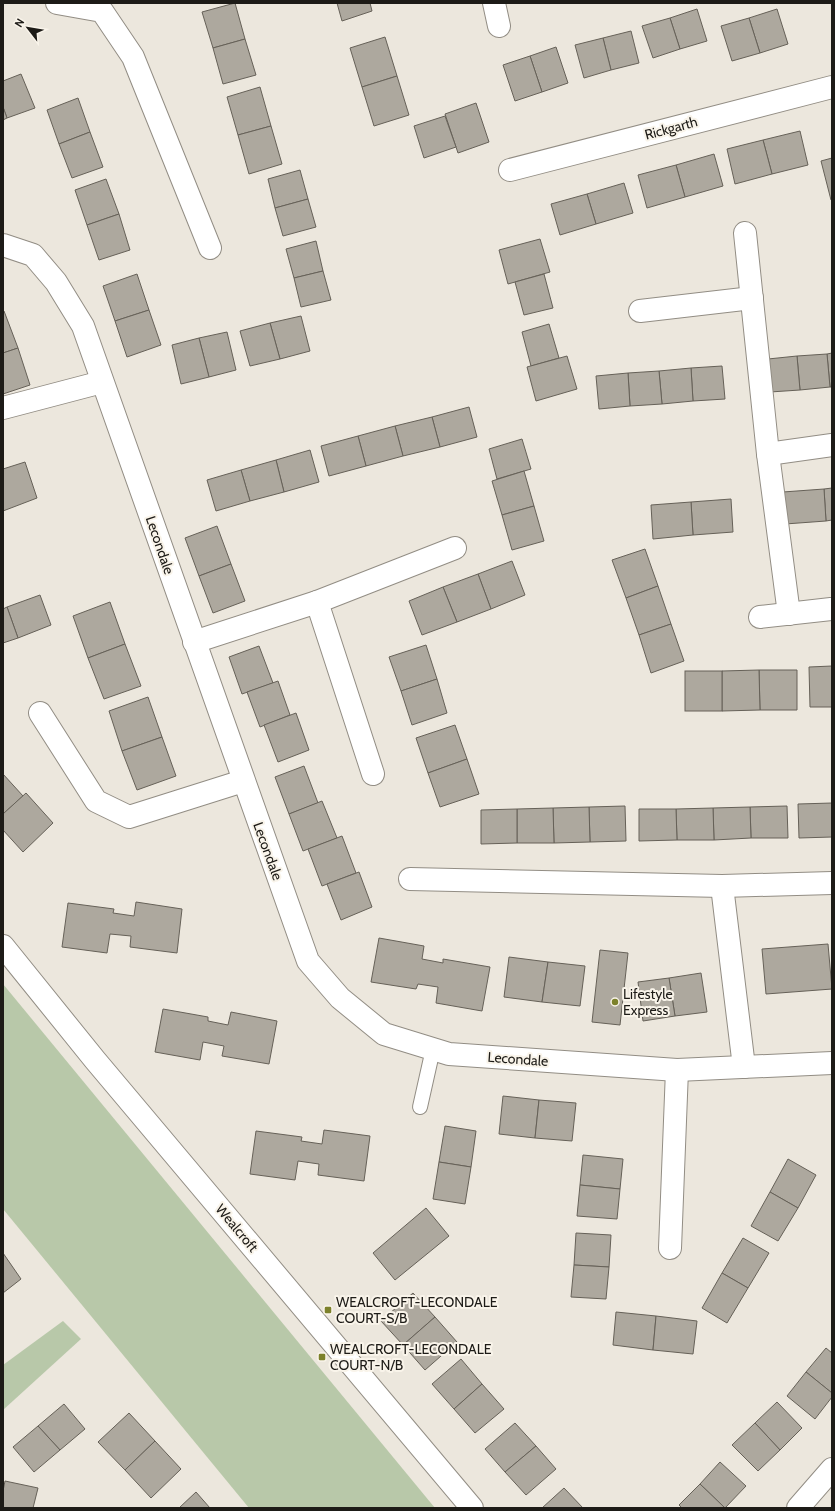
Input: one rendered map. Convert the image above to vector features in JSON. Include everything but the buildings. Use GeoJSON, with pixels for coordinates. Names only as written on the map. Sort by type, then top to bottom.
{"type":"FeatureCollection","features":[{"type":"Feature","properties":{"kind":"street"},"geometry":{"type":"LineString","coordinates":[[57,3],[102,11],[133,57],[210,248]]}},
{"type":"Feature","properties":{"kind":"street"},"geometry":{"type":"LineString","coordinates":[[494,3],[499,26]]}},
{"type":"Feature","properties":{"kind":"street","name":"Rickgarth"},"geometry":{"type":"LineString","coordinates":[[510,170],[832,86]]}},
{"type":"Feature","properties":{"kind":"street"},"geometry":{"type":"LineString","coordinates":[[745,234],[768,454],[789,614]]}},
{"type":"Feature","properties":{"kind":"street","name":"Lecondale"},"geometry":{"type":"LineString","coordinates":[[3,245],[33,255],[56,282],[83,326],[308,961],[340,998],[384,1034],[449,1054],[677,1070],[832,1064]]}},
{"type":"Feature","properties":{"kind":"street"},"geometry":{"type":"LineString","coordinates":[[640,311],[752,298]]}},
{"type":"Feature","properties":{"kind":"street"},"geometry":{"type":"LineString","coordinates":[[3,408],[102,382]]}},
{"type":"Feature","properties":{"kind":"street"},"geometry":{"type":"LineString","coordinates":[[768,454],[832,445]]}},
{"type":"Feature","properties":{"kind":"street"},"geometry":{"type":"LineString","coordinates":[[194,642],[317,602],[455,548]]}},
{"type":"Feature","properties":{"kind":"street"},"geometry":{"type":"LineString","coordinates":[[317,602],[373,774]]}},
{"type":"Feature","properties":{"kind":"street"},"geometry":{"type":"LineString","coordinates":[[760,617],[831,610]]}},
{"type":"Feature","properties":{"kind":"street"},"geometry":{"type":"LineString","coordinates":[[40,712],[96,801],[129,817],[243,781]]}},
{"type":"Feature","properties":{"kind":"street"},"geometry":{"type":"LineString","coordinates":[[410,879],[722,886],[832,883]]}},
{"type":"Feature","properties":{"kind":"street"},"geometry":{"type":"LineString","coordinates":[[722,886],[744,1067]]}},
{"type":"Feature","properties":{"kind":"street","name":"Wealcroft"},"geometry":{"type":"LineString","coordinates":[[3,946],[96,1060],[472,1508]]}},
{"type":"Feature","properties":{"kind":"street"},"geometry":{"type":"LineString","coordinates":[[670,1248],[677,1070]]}},
{"type":"Feature","properties":{"kind":"street"},"geometry":{"type":"LineString","coordinates":[[798,1508],[832,1469]]}},
{"type":"Feature","properties":{"kind":"lane"},"geometry":{"type":"LineString","coordinates":[[420,1107],[433,1049]]}},
{"type":"Feature","properties":{"kind":"green space"},"geometry":{"type":"Polygon","coordinates":[[[3,984],[435,1508],[249,1508],[3,1209],[3,984]]]}},
{"type":"Feature","properties":{"kind":"green space"},"geometry":{"type":"Polygon","coordinates":[[[63,1321],[81,1339],[3,1410],[3,1365],[63,1321]]]}},
{"type":"Feature","properties":{"kind":"place","name":"Lifestyle Express"},"geometry":{"type":"Point","coordinates":[615,1002]}},
{"type":"Feature","properties":{"kind":"place","name":"WEALCROFT-LECONDALE COURT-S/B"},"geometry":{"type":"Point","coordinates":[328,1310]}},
{"type":"Feature","properties":{"kind":"place","name":"WEALCROFT-LECONDALE COURT-N/B"},"geometry":{"type":"Point","coordinates":[322,1357]}}]}
